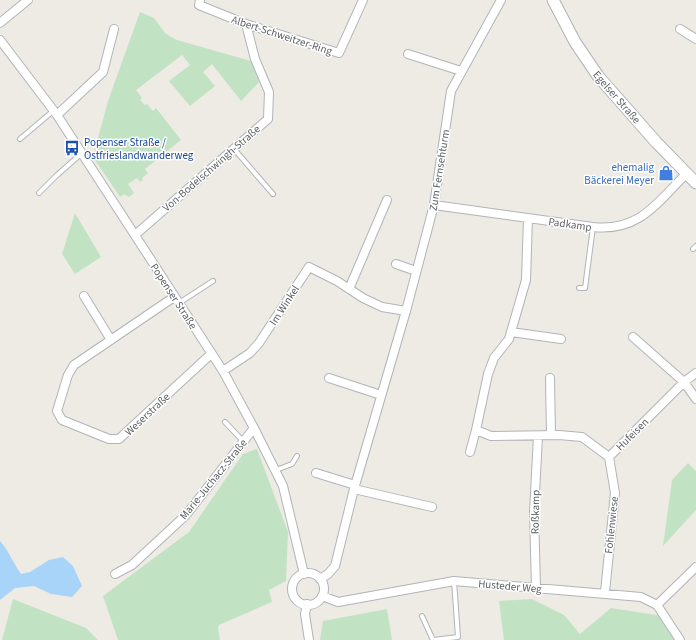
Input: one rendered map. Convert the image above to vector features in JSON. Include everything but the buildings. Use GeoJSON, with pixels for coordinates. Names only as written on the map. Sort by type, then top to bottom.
{"type":"FeatureCollection","features":[{"type":"Feature","properties":{"kind":"main road","name":"Egelser Straße"},"geometry":{"type":"LineString","coordinates":[[553,0],[575,42],[598,76],[686,174],[696,183]]}},
{"type":"Feature","properties":{"kind":"street"},"geometry":{"type":"LineString","coordinates":[[0,23],[28,0]]}},
{"type":"Feature","properties":{"kind":"street","name":"Albert-Schweitzer-Ring"},"geometry":{"type":"LineString","coordinates":[[200,0],[199,5],[246,24],[339,53],[363,0]]}},
{"type":"Feature","properties":{"kind":"street","name":"Zum Fernsehturm"},"geometry":{"type":"LineString","coordinates":[[320,579],[328,574],[335,566],[355,487],[406,311],[434,205],[451,91],[501,0]]}},
{"type":"Feature","properties":{"kind":"street","name":"Von-Bodelschwingh-Straße"},"geometry":{"type":"LineString","coordinates":[[135,235],[268,119],[268,92],[255,59],[246,24]]}},
{"type":"Feature","properties":{"kind":"street"},"geometry":{"type":"LineString","coordinates":[[55,112],[103,72],[114,29]]}},
{"type":"Feature","properties":{"kind":"street"},"geometry":{"type":"LineString","coordinates":[[680,29],[696,39]]}},
{"type":"Feature","properties":{"kind":"street","name":"Popenser Straße"},"geometry":{"type":"LineString","coordinates":[[0,40],[55,112],[223,371],[283,486],[304,574]]}},
{"type":"Feature","properties":{"kind":"street"},"geometry":{"type":"LineString","coordinates":[[408,54],[461,71]]}},
{"type":"Feature","properties":{"kind":"street","name":"Padkamp"},"geometry":{"type":"LineString","coordinates":[[434,205],[593,227],[615,228],[639,219],[647,213],[686,174]]}},
{"type":"Feature","properties":{"kind":"street"},"geometry":{"type":"LineString","coordinates":[[349,289],[387,200]]}},
{"type":"Feature","properties":{"kind":"street"},"geometry":{"type":"LineString","coordinates":[[470,452],[488,374],[494,358],[509,340],[526,280],[528,218]]}},
{"type":"Feature","properties":{"kind":"street"},"geometry":{"type":"LineString","coordinates":[[396,264],[416,271]]}},
{"type":"Feature","properties":{"kind":"street","name":"Im Winkel"},"geometry":{"type":"LineString","coordinates":[[223,371],[250,353],[259,344],[309,267],[382,307],[406,311]]}},
{"type":"Feature","properties":{"kind":"street"},"geometry":{"type":"LineString","coordinates":[[84,296],[111,340]]}},
{"type":"Feature","properties":{"kind":"street","name":"Weserstraße"},"geometry":{"type":"LineString","coordinates":[[176,300],[74,365],[68,375],[57,411],[62,420],[109,439],[119,439],[211,354]]}},
{"type":"Feature","properties":{"kind":"street"},"geometry":{"type":"LineString","coordinates":[[511,332],[561,339]]}},
{"type":"Feature","properties":{"kind":"street"},"geometry":{"type":"LineString","coordinates":[[633,337],[684,382],[696,399]]}},
{"type":"Feature","properties":{"kind":"street","name":"Hufeisen"},"geometry":{"type":"LineString","coordinates":[[476,430],[491,436],[551,435],[582,437],[609,458],[684,382],[696,373]]}},
{"type":"Feature","properties":{"kind":"street"},"geometry":{"type":"LineString","coordinates":[[329,378],[381,395]]}},
{"type":"Feature","properties":{"kind":"street"},"geometry":{"type":"LineString","coordinates":[[550,378],[551,435]]}},
{"type":"Feature","properties":{"kind":"street","name":"Marie-Juchacz-Straße"},"geometry":{"type":"LineString","coordinates":[[115,574],[132,565],[186,515],[254,428]]}},
{"type":"Feature","properties":{"kind":"street","name":"Roßkamp"},"geometry":{"type":"LineString","coordinates":[[536,588],[534,512],[538,436]]}},
{"type":"Feature","properties":{"kind":"street","name":"Fohlenwiese"},"geometry":{"type":"LineString","coordinates":[[605,592],[615,493],[609,458]]}},
{"type":"Feature","properties":{"kind":"street"},"geometry":{"type":"LineString","coordinates":[[316,472],[355,487],[432,507]]}},
{"type":"Feature","properties":{"kind":"street"},"geometry":{"type":"LineString","coordinates":[[657,606],[696,567]]}},
{"type":"Feature","properties":{"kind":"street"},"geometry":{"type":"LineString","coordinates":[[304,574],[313,574],[320,579],[324,587],[322,596],[316,602],[307,604],[297,600],[292,590],[295,580],[304,574]]}},
{"type":"Feature","properties":{"kind":"street","name":"Husteder Weg"},"geometry":{"type":"LineString","coordinates":[[322,596],[338,602],[454,581],[641,596],[657,606],[680,640]]}},
{"type":"Feature","properties":{"kind":"street"},"geometry":{"type":"LineString","coordinates":[[307,604],[305,614],[309,640]]}},
{"type":"Feature","properties":{"kind":"lane"},"geometry":{"type":"LineString","coordinates":[[20,139],[55,112]]}},
{"type":"Feature","properties":{"kind":"lane"},"geometry":{"type":"LineString","coordinates":[[234,149],[273,194]]}},
{"type":"Feature","properties":{"kind":"lane"},"geometry":{"type":"LineString","coordinates":[[39,193],[82,153]]}},
{"type":"Feature","properties":{"kind":"lane"},"geometry":{"type":"LineString","coordinates":[[579,288],[585,288],[593,227]]}},
{"type":"Feature","properties":{"kind":"lane"},"geometry":{"type":"LineString","coordinates":[[176,300],[213,281]]}},
{"type":"Feature","properties":{"kind":"lane"},"geometry":{"type":"LineString","coordinates":[[225,422],[243,442]]}},
{"type":"Feature","properties":{"kind":"lane"},"geometry":{"type":"LineString","coordinates":[[275,471],[292,464],[298,456]]}},
{"type":"Feature","properties":{"kind":"lane"},"geometry":{"type":"LineString","coordinates":[[422,616],[433,640],[458,637],[456,590],[454,581]]}},
{"type":"Feature","properties":{"kind":"green space"},"geometry":{"type":"Polygon","coordinates":[[[140,12],[154,18],[166,34],[177,40],[251,61],[259,82],[241,101],[212,64],[203,72],[215,86],[190,106],[169,81],[190,65],[182,55],[136,90],[142,98],[140,100],[145,105],[147,104],[153,111],[156,108],[181,140],[145,169],[148,173],[142,178],[143,180],[140,182],[137,178],[128,184],[134,193],[129,197],[124,194],[120,197],[93,157],[108,101],[140,12]]]}},
{"type":"Feature","properties":{"kind":"green space"},"geometry":{"type":"Polygon","coordinates":[[[75,213],[101,257],[75,274],[62,254],[75,213]]]}},
{"type":"Feature","properties":{"kind":"green space"},"geometry":{"type":"Polygon","coordinates":[[[257,449],[288,532],[286,581],[269,590],[272,602],[219,625],[220,640],[118,640],[103,596],[189,532],[243,454],[257,449]]]}},
{"type":"Feature","properties":{"kind":"green space"},"geometry":{"type":"Polygon","coordinates":[[[688,463],[696,471],[696,510],[663,546],[672,480],[688,463]]]}},
{"type":"Feature","properties":{"kind":"green space"},"geometry":{"type":"Polygon","coordinates":[[[13,599],[86,628],[98,640],[2,640],[13,599]]]}},
{"type":"Feature","properties":{"kind":"green space"},"geometry":{"type":"Polygon","coordinates":[[[532,599],[564,615],[580,634],[611,608],[663,616],[677,640],[504,640],[499,601],[532,599]]]}},
{"type":"Feature","properties":{"kind":"green space"},"geometry":{"type":"Polygon","coordinates":[[[387,609],[392,640],[320,640],[323,621],[387,609]]]}},
{"type":"Feature","properties":{"kind":"water"},"geometry":{"type":"Polygon","coordinates":[[[0,541],[21,574],[30,572],[49,560],[63,557],[73,566],[82,586],[72,597],[51,594],[34,586],[15,588],[0,600],[0,541]]]}},
{"type":"Feature","properties":{"kind":"place","name":"Popenser Straße / Ostfrieslandwanderweg"},"geometry":{"type":"Point","coordinates":[72,148]}},
{"type":"Feature","properties":{"kind":"place","name":"ehemalig Bäckerei Meyer"},"geometry":{"type":"Point","coordinates":[666,173]}}]}
